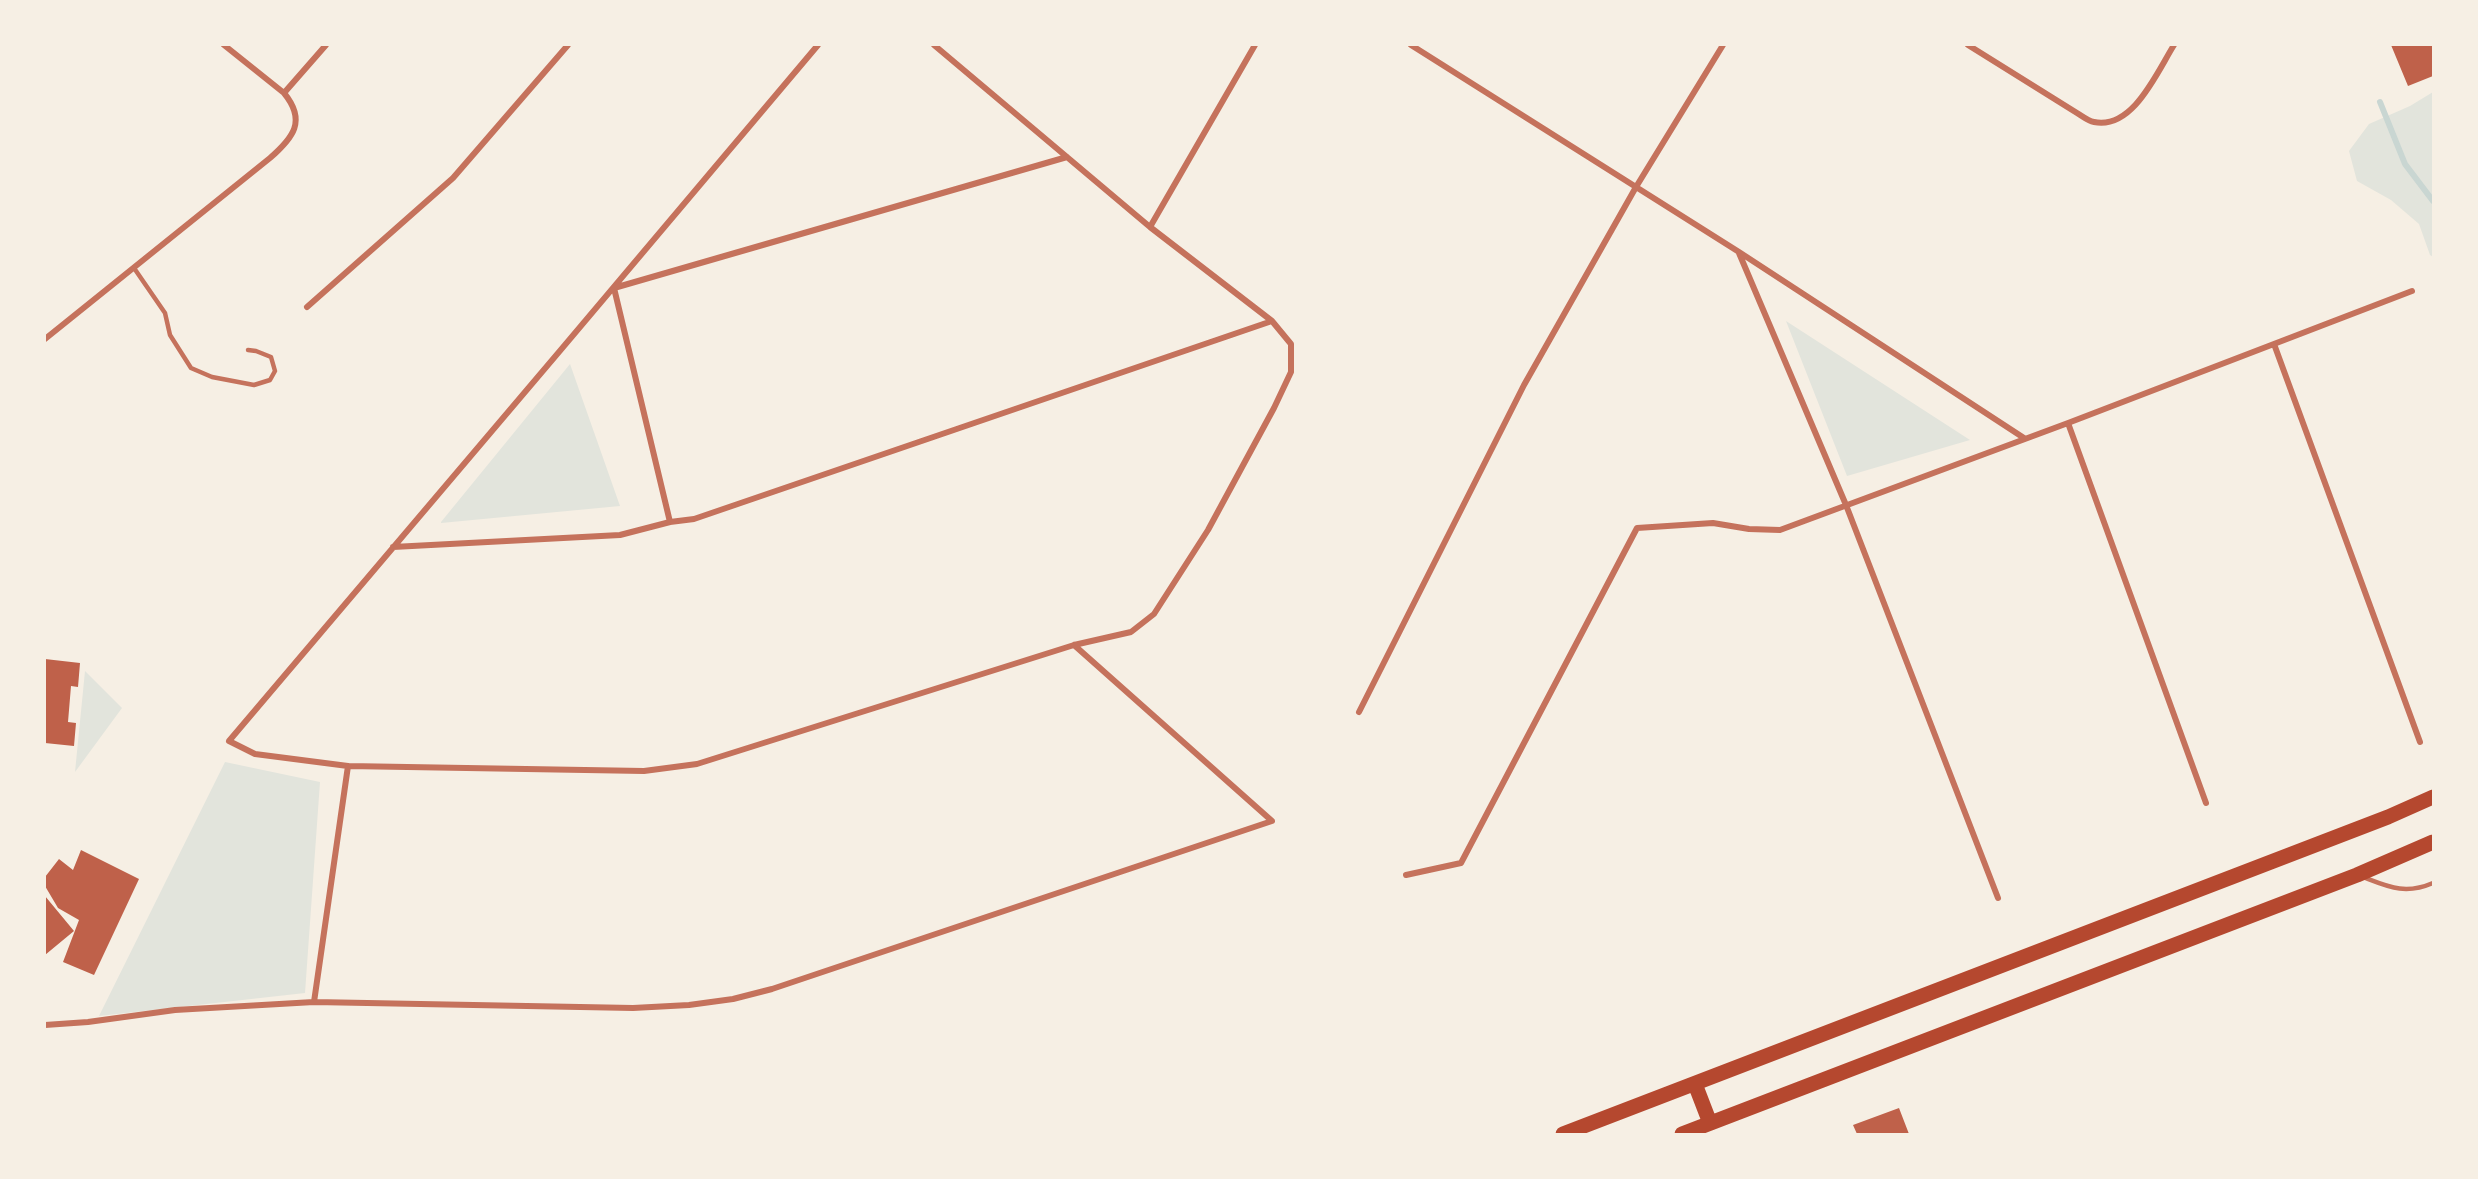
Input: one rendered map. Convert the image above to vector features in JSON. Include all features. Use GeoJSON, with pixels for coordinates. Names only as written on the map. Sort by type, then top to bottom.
{"type":"FeatureCollection","features":[{"type":"Feature","properties":{"kind":"main road"},"geometry":{"type":"LineString","coordinates":[[1563,1134],[2388,817],[2433,797]]}},
{"type":"Feature","properties":{"kind":"main road"},"geometry":{"type":"LineString","coordinates":[[1689,1133],[2357,875],[2433,842]]}},
{"type":"Feature","properties":{"kind":"main road"},"geometry":{"type":"LineString","coordinates":[[1695,1084],[1710,1123]]}},
{"type":"Feature","properties":{"kind":"street"},"geometry":{"type":"LineString","coordinates":[[45,339],[270,158],[294,134],[297,116],[292,102],[224,45]]}},
{"type":"Feature","properties":{"kind":"street"},"geometry":{"type":"LineString","coordinates":[[284,93],[326,45]]}},
{"type":"Feature","properties":{"kind":"street"},"geometry":{"type":"LineString","coordinates":[[307,308],[453,178],[568,45]]}},
{"type":"Feature","properties":{"kind":"street"},"geometry":{"type":"LineString","coordinates":[[818,45],[229,741],[255,754],[348,766],[644,771],[697,764],[1074,645],[1131,632],[1154,614],[1208,530],[1274,408],[1291,372],[1291,345],[1272,321],[1150,227],[934,45]]}},
{"type":"Feature","properties":{"kind":"street"},"geometry":{"type":"LineString","coordinates":[[1150,227],[1255,45]]}},
{"type":"Feature","properties":{"kind":"street"},"geometry":{"type":"LineString","coordinates":[[1412,45],[1738,252],[2024,438]]}},
{"type":"Feature","properties":{"kind":"street"},"geometry":{"type":"LineString","coordinates":[[1359,712],[1524,386],[1636,187],[1723,45]]}},
{"type":"Feature","properties":{"kind":"street"},"geometry":{"type":"LineString","coordinates":[[1968,45],[2093,122],[2110,122],[2134,108],[2174,45]]}},
{"type":"Feature","properties":{"kind":"street"},"geometry":{"type":"LineString","coordinates":[[614,288],[1067,157]]}},
{"type":"Feature","properties":{"kind":"street"},"geometry":{"type":"LineString","coordinates":[[1738,252],[1846,505],[1998,898]]}},
{"type":"Feature","properties":{"kind":"street"},"geometry":{"type":"LineString","coordinates":[[614,288],[670,522]]}},
{"type":"Feature","properties":{"kind":"street"},"geometry":{"type":"LineString","coordinates":[[1406,875],[1461,863],[1637,528],[1713,523],[1749,529],[1780,530],[2412,291]]}},
{"type":"Feature","properties":{"kind":"street"},"geometry":{"type":"LineString","coordinates":[[393,547],[620,535],[670,522],[694,519],[1272,321]]}},
{"type":"Feature","properties":{"kind":"street"},"geometry":{"type":"LineString","coordinates":[[2274,344],[2420,742]]}},
{"type":"Feature","properties":{"kind":"street"},"geometry":{"type":"LineString","coordinates":[[2068,423],[2206,803]]}},
{"type":"Feature","properties":{"kind":"street"},"geometry":{"type":"LineString","coordinates":[[45,1025],[88,1022],[175,1010],[314,1002],[633,1008],[689,1005],[733,999],[772,989],[1272,821],[1074,645]]}},
{"type":"Feature","properties":{"kind":"street"},"geometry":{"type":"LineString","coordinates":[[314,1002],[348,766]]}},
{"type":"Feature","properties":{"kind":"lane"},"geometry":{"type":"LineString","coordinates":[[134,268],[165,313],[170,335],[191,368],[212,377],[254,385],[270,380],[274,370],[271,357],[248,350]]}},
{"type":"Feature","properties":{"kind":"lane"},"geometry":{"type":"LineString","coordinates":[[2357,875],[2396,890],[2420,889],[2433,884]]}},
{"type":"Feature","properties":{"kind":"shaded area"},"geometry":{"type":"Polygon","coordinates":[[[2433,92],[2433,257],[2430,255],[2419,224],[2391,200],[2357,181],[2349,151],[2369,124],[2410,106],[2433,92]]]}},
{"type":"Feature","properties":{"kind":"shaded area"},"geometry":{"type":"Polygon","coordinates":[[[1786,321],[1970,440],[1847,476],[1786,321]]]}},
{"type":"Feature","properties":{"kind":"shaded area"},"geometry":{"type":"Polygon","coordinates":[[[570,364],[620,506],[441,523],[441,522],[570,364]]]}},
{"type":"Feature","properties":{"kind":"shaded area"},"geometry":{"type":"Polygon","coordinates":[[[85,671],[122,708],[75,772],[85,671]]]}},
{"type":"Feature","properties":{"kind":"shaded area"},"geometry":{"type":"Polygon","coordinates":[[[225,762],[320,782],[305,993],[99,1016],[225,762]]]}},
{"type":"Feature","properties":{"kind":"building"},"geometry":{"type":"Polygon","coordinates":[[[2391,45],[2433,45],[2433,76],[2408,86],[2391,45]]]}},
{"type":"Feature","properties":{"kind":"building"},"geometry":{"type":"Polygon","coordinates":[[[45,659],[80,663],[78,687],[71,686],[68,722],[76,723],[74,746],[45,743],[45,659]]]}},
{"type":"Feature","properties":{"kind":"building"},"geometry":{"type":"Polygon","coordinates":[[[81,850],[139,879],[94,975],[63,962],[79,920],[58,908],[45,886],[45,877],[59,859],[73,870],[81,850]]]}},
{"type":"Feature","properties":{"kind":"building"},"geometry":{"type":"Polygon","coordinates":[[[45,896],[74,931],[45,955],[45,896]]]}},
{"type":"Feature","properties":{"kind":"building"},"geometry":{"type":"Polygon","coordinates":[[[1899,1108],[1909,1134],[1857,1134],[1853,1125],[1899,1108]]]}},
{"type":"Feature","properties":{"kind":"waterway"},"geometry":{"type":"LineString","coordinates":[[2380,102],[2405,164],[2433,201]]}}]}
